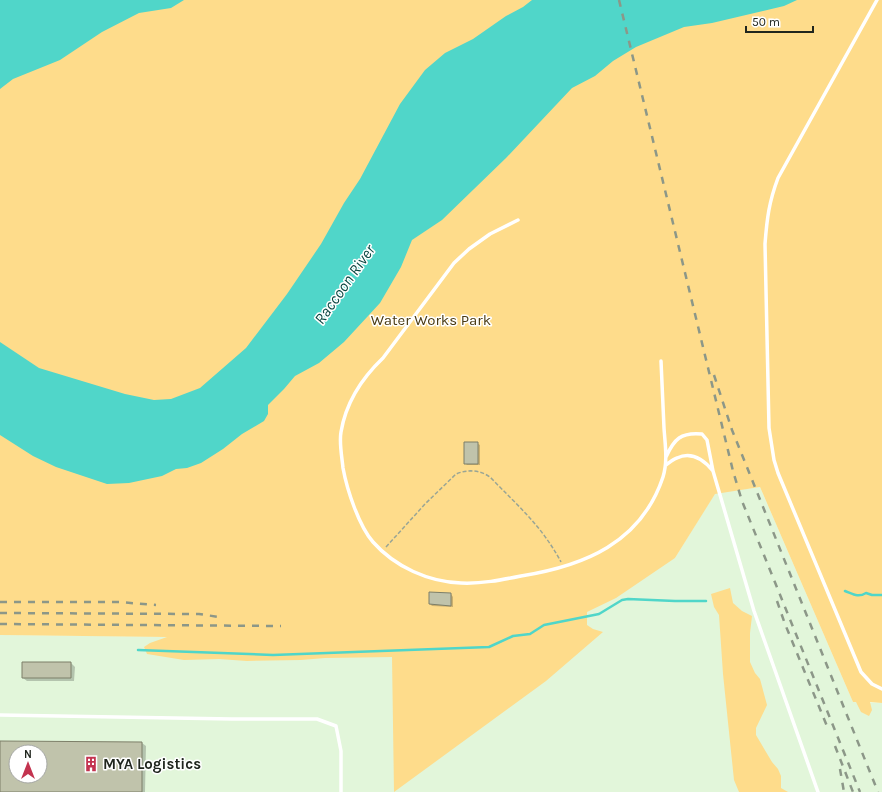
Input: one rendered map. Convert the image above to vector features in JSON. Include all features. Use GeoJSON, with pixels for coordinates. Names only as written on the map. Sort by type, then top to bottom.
{"type":"FeatureCollection","features":[{"type":"Feature","properties":{"kind":"lane"},"geometry":{"type":"LineString","coordinates":[[877,0],[778,178],[772,193],[767,214],[765,244],[769,428],[774,460],[799,525],[858,665],[872,684],[882,689]]}},
{"type":"Feature","properties":{"kind":"lane"},"geometry":{"type":"LineString","coordinates":[[518,220],[490,234],[469,249],[454,263],[383,358],[361,382],[352,397],[340,433],[341,454],[348,487],[357,514],[372,541],[382,551],[412,571],[438,580],[461,583],[477,583],[537,574],[583,560],[598,554],[613,545],[638,523],[648,508],[657,493],[666,465],[661,361]]}},
{"type":"Feature","properties":{"kind":"lane"},"geometry":{"type":"LineString","coordinates":[[666,458],[674,443],[680,437],[687,434],[702,434],[707,440],[713,471],[754,611],[818,792]]}},
{"type":"Feature","properties":{"kind":"lane"},"geometry":{"type":"LineString","coordinates":[[666,465],[677,458],[686,456],[695,457],[701,458],[713,471]]}},
{"type":"Feature","properties":{"kind":"lane"},"geometry":{"type":"LineString","coordinates":[[0,715],[232,720],[317,720],[336,726],[341,751],[341,792]]}},
{"type":"Feature","properties":{"kind":"path"},"geometry":{"type":"LineString","coordinates":[[382,551],[425,504],[456,474],[462,471],[483,472],[490,477],[539,527],[563,566]]}},
{"type":"Feature","properties":{"kind":"shaded area"},"geometry":{"type":"Polygon","coordinates":[[[760,487],[853,702],[882,703],[882,792],[0,792],[0,635],[449,640],[675,558],[715,493],[760,487]]]}},
{"type":"Feature","properties":{"kind":"green space","name":"Water Works Park"},"geometry":{"type":"Polygon","coordinates":[[[0,0],[882,0],[882,703],[870,702],[872,710],[869,716],[861,712],[856,702],[853,702],[760,487],[715,494],[675,558],[616,598],[587,612],[587,625],[593,629],[603,632],[546,681],[394,792],[392,657],[247,661],[219,659],[184,660],[147,654],[144,647],[150,643],[167,637],[0,635],[0,0]]]}},
{"type":"Feature","properties":{"kind":"green space"},"geometry":{"type":"Polygon","coordinates":[[[730,588],[733,603],[742,611],[752,616],[750,633],[750,662],[755,673],[760,679],[767,705],[756,728],[756,735],[772,762],[778,769],[781,776],[781,788],[788,792],[739,792],[734,780],[723,674],[719,615],[714,607],[711,594],[730,588]]]}},
{"type":"Feature","properties":{"kind":"water"},"geometry":{"type":"Polygon","coordinates":[[[0,0],[184,0],[171,8],[139,13],[102,32],[60,60],[13,79],[0,89],[0,0]]]}},
{"type":"Feature","properties":{"kind":"water","name":"Raccoon River"},"geometry":{"type":"Polygon","coordinates":[[[532,0],[797,0],[784,6],[712,23],[684,27],[636,47],[613,61],[595,76],[572,88],[506,158],[442,220],[412,240],[401,267],[380,303],[344,342],[319,363],[295,376],[268,405],[268,414],[264,421],[242,434],[223,449],[201,463],[187,468],[176,469],[162,476],[129,483],[107,484],[56,467],[33,456],[0,435],[0,342],[39,368],[125,394],[154,400],[171,399],[200,388],[246,348],[287,294],[321,244],[344,203],[360,179],[400,104],[425,70],[445,53],[473,39],[532,0]]]}},
{"type":"Feature","properties":{"kind":"building"},"geometry":{"type":"Polygon","coordinates":[[[464,442],[478,442],[478,464],[464,464],[464,442]]]}},
{"type":"Feature","properties":{"kind":"building"},"geometry":{"type":"Polygon","coordinates":[[[429,592],[451,593],[451,606],[429,604],[429,592]]]}},
{"type":"Feature","properties":{"kind":"building"},"geometry":{"type":"Polygon","coordinates":[[[22,662],[71,662],[71,678],[22,678],[22,662]]]}},
{"type":"Feature","properties":{"kind":"building","name":"MYA Logistics"},"geometry":{"type":"Polygon","coordinates":[[[0,741],[142,742],[142,792],[0,792],[0,741]]]}},
{"type":"Feature","properties":{"kind":"waterway"},"geometry":{"type":"LineString","coordinates":[[845,591],[858,595],[866,593],[872,595],[882,595]]}},
{"type":"Feature","properties":{"kind":"waterway"},"geometry":{"type":"LineString","coordinates":[[138,650],[273,655],[489,647],[513,636],[530,634],[544,625],[599,614],[622,600],[706,601]]}},
{"type":"Feature","properties":{"kind":"railway"},"geometry":{"type":"LineString","coordinates":[[619,0],[733,471],[742,501],[860,792]]}},
{"type":"Feature","properties":{"kind":"railway"},"geometry":{"type":"LineString","coordinates":[[714,375],[732,430],[878,792]]}},
{"type":"Feature","properties":{"kind":"railway"},"geometry":{"type":"LineString","coordinates":[[777,601],[829,731]]}},
{"type":"Feature","properties":{"kind":"railway"},"geometry":{"type":"LineString","coordinates":[[0,602],[119,602],[156,605]]}},
{"type":"Feature","properties":{"kind":"railway"},"geometry":{"type":"LineString","coordinates":[[0,613],[199,614],[219,617]]}},
{"type":"Feature","properties":{"kind":"railway"},"geometry":{"type":"LineString","coordinates":[[0,624],[281,626]]}},
{"type":"Feature","properties":{"kind":"railway"},"geometry":{"type":"LineString","coordinates":[[835,746],[853,792]]}},
{"type":"Feature","properties":{"kind":"railway"},"geometry":{"type":"LineString","coordinates":[[840,769],[844,792]]}},
{"type":"Feature","properties":{"kind":"place","name":"MYA Logistics"},"geometry":{"type":"Point","coordinates":[91,764]}}]}
